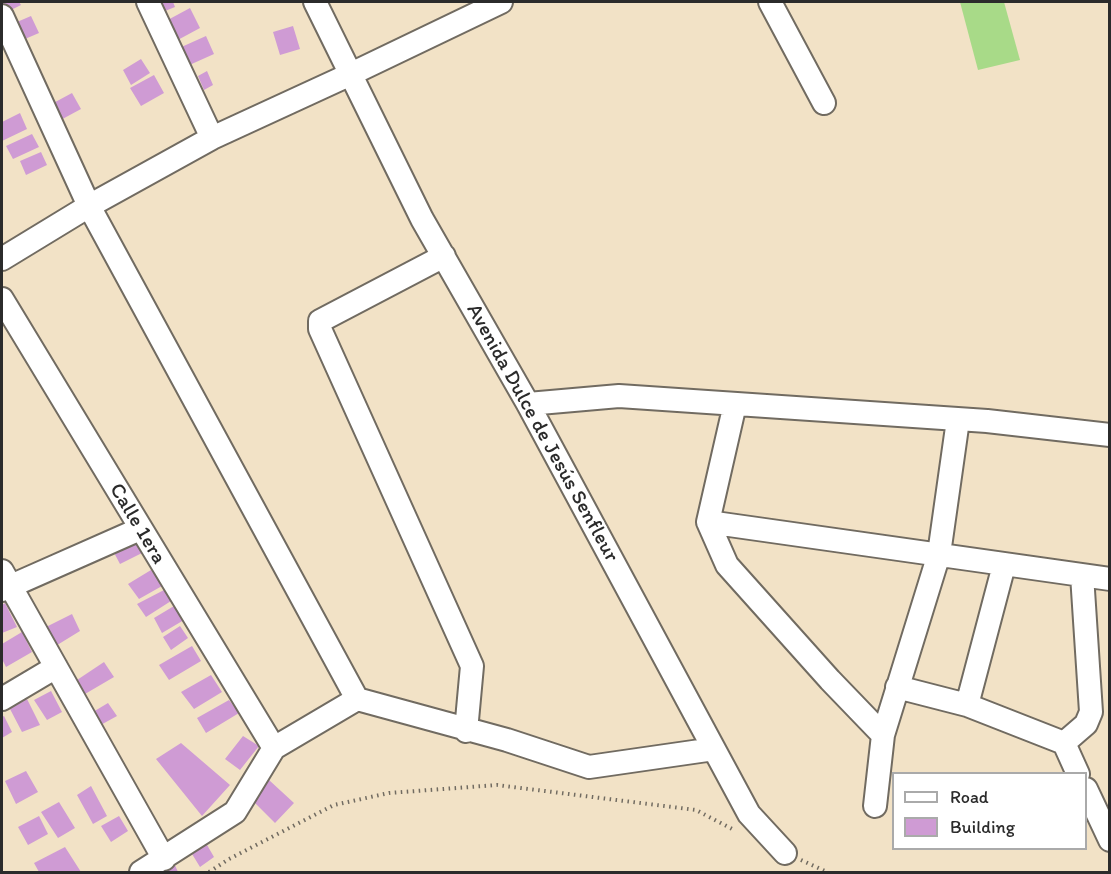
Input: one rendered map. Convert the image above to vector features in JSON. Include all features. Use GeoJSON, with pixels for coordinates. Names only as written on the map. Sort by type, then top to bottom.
{"type":"FeatureCollection","features":[{"type":"Feature","properties":{"kind":"street"},"geometry":{"type":"LineString","coordinates":[[148,2],[212,138]]}},
{"type":"Feature","properties":{"kind":"street","name":"Avenida Dulce de Jesús Senfleur"},"geometry":{"type":"LineString","coordinates":[[315,2],[422,219],[528,404],[748,814],[784,853]]}},
{"type":"Feature","properties":{"kind":"street"},"geometry":{"type":"LineString","coordinates":[[770,2],[824,103]]}},
{"type":"Feature","properties":{"kind":"street"},"geometry":{"type":"LineString","coordinates":[[2,259],[89,206],[212,138],[351,74],[495,3]]}},
{"type":"Feature","properties":{"kind":"street"},"geometry":{"type":"LineString","coordinates":[[2,16],[89,206],[357,699],[507,740],[589,767],[714,749]]}},
{"type":"Feature","properties":{"kind":"street"},"geometry":{"type":"LineString","coordinates":[[444,256],[320,321],[320,329],[472,666],[466,730]]}},
{"type":"Feature","properties":{"kind":"street","name":"Calle 1era"},"geometry":{"type":"LineString","coordinates":[[2,299],[274,748]]}},
{"type":"Feature","properties":{"kind":"street"},"geometry":{"type":"LineString","coordinates":[[528,404],[619,396],[987,421],[1110,435]]}},
{"type":"Feature","properties":{"kind":"street"},"geometry":{"type":"LineString","coordinates":[[735,404],[708,522],[727,565],[830,680],[883,735]]}},
{"type":"Feature","properties":{"kind":"street"},"geometry":{"type":"LineString","coordinates":[[875,806],[883,735],[939,554],[958,420]]}},
{"type":"Feature","properties":{"kind":"street"},"geometry":{"type":"LineString","coordinates":[[708,522],[1110,579]]}},
{"type":"Feature","properties":{"kind":"street"},"geometry":{"type":"LineString","coordinates":[[140,529],[4,583],[56,667],[164,859]]}},
{"type":"Feature","properties":{"kind":"street"},"geometry":{"type":"LineString","coordinates":[[967,705],[1004,565]]}},
{"type":"Feature","properties":{"kind":"street"},"geometry":{"type":"LineString","coordinates":[[1064,743],[1086,724],[1091,712],[1082,575]]}},
{"type":"Feature","properties":{"kind":"street"},"geometry":{"type":"LineString","coordinates":[[2,699],[56,667]]}},
{"type":"Feature","properties":{"kind":"street"},"geometry":{"type":"LineString","coordinates":[[897,687],[967,705],[1064,743],[1077,772]]}},
{"type":"Feature","properties":{"kind":"street"},"geometry":{"type":"LineString","coordinates":[[141,873],[235,812],[274,748],[357,699]]}},
{"type":"Feature","properties":{"kind":"street"},"geometry":{"type":"LineString","coordinates":[[1087,791],[1110,840]]}},
{"type":"Feature","properties":{"kind":"path"},"geometry":{"type":"LineString","coordinates":[[208,873],[229,859],[334,805],[389,794],[497,785],[696,810],[739,832]]}},
{"type":"Feature","properties":{"kind":"path"},"geometry":{"type":"LineString","coordinates":[[784,853],[827,873]]}},
{"type":"Feature","properties":{"kind":"green space"},"geometry":{"type":"Polygon","coordinates":[[[960,2],[1004,2],[1020,60],[978,70],[960,2]]]}},
{"type":"Feature","properties":{"kind":"building"},"geometry":{"type":"Polygon","coordinates":[[[2,2],[19,2],[21,5],[7,12],[2,2]]]}},
{"type":"Feature","properties":{"kind":"building"},"geometry":{"type":"Polygon","coordinates":[[[155,2],[173,2],[175,7],[160,13],[155,2]]]}},
{"type":"Feature","properties":{"kind":"building"},"geometry":{"type":"Polygon","coordinates":[[[190,8],[200,28],[174,42],[164,22],[190,8]]]}},
{"type":"Feature","properties":{"kind":"building"},"geometry":{"type":"Polygon","coordinates":[[[31,16],[39,33],[18,42],[10,25],[31,16]]]}},
{"type":"Feature","properties":{"kind":"building"},"geometry":{"type":"Polygon","coordinates":[[[293,26],[300,49],[280,55],[273,32],[293,26]]]}},
{"type":"Feature","properties":{"kind":"building"},"geometry":{"type":"Polygon","coordinates":[[[206,36],[214,54],[185,67],[177,49],[206,36]]]}},
{"type":"Feature","properties":{"kind":"building"},"geometry":{"type":"Polygon","coordinates":[[[141,59],[150,73],[131,85],[123,70],[141,59]]]}},
{"type":"Feature","properties":{"kind":"building"},"geometry":{"type":"Polygon","coordinates":[[[207,71],[213,85],[204,90],[198,76],[207,71]]]}},
{"type":"Feature","properties":{"kind":"building"},"geometry":{"type":"Polygon","coordinates":[[[154,75],[164,93],[141,106],[130,88],[154,75]]]}},
{"type":"Feature","properties":{"kind":"building"},"geometry":{"type":"Polygon","coordinates":[[[72,93],[81,109],[55,123],[46,107],[72,93]]]}},
{"type":"Feature","properties":{"kind":"building"},"geometry":{"type":"Polygon","coordinates":[[[20,113],[27,129],[2,141],[2,122],[20,113]]]}},
{"type":"Feature","properties":{"kind":"building"},"geometry":{"type":"Polygon","coordinates":[[[32,134],[39,147],[13,159],[6,146],[32,134]]]}},
{"type":"Feature","properties":{"kind":"building"},"geometry":{"type":"Polygon","coordinates":[[[41,152],[47,165],[26,175],[20,161],[41,152]]]}},
{"type":"Feature","properties":{"kind":"building"},"geometry":{"type":"Polygon","coordinates":[[[135,537],[142,553],[120,564],[111,547],[135,537]]]}},
{"type":"Feature","properties":{"kind":"building"},"geometry":{"type":"Polygon","coordinates":[[[151,570],[162,586],[139,599],[128,584],[151,570]]]}},
{"type":"Feature","properties":{"kind":"building"},"geometry":{"type":"Polygon","coordinates":[[[164,590],[171,601],[146,617],[137,604],[164,590]]]}},
{"type":"Feature","properties":{"kind":"building"},"geometry":{"type":"Polygon","coordinates":[[[5,603],[17,627],[2,633],[2,605],[5,603]]]}},
{"type":"Feature","properties":{"kind":"building"},"geometry":{"type":"Polygon","coordinates":[[[174,606],[184,620],[162,633],[154,618],[174,606]]]}},
{"type":"Feature","properties":{"kind":"building"},"geometry":{"type":"Polygon","coordinates":[[[72,614],[80,631],[54,647],[46,627],[72,614]]]}},
{"type":"Feature","properties":{"kind":"building"},"geometry":{"type":"Polygon","coordinates":[[[180,626],[188,638],[171,650],[163,637],[180,626]]]}},
{"type":"Feature","properties":{"kind":"building"},"geometry":{"type":"Polygon","coordinates":[[[22,632],[32,652],[6,667],[2,659],[2,644],[22,632]]]}},
{"type":"Feature","properties":{"kind":"building"},"geometry":{"type":"Polygon","coordinates":[[[192,646],[201,661],[169,680],[159,665],[192,646]]]}},
{"type":"Feature","properties":{"kind":"building"},"geometry":{"type":"Polygon","coordinates":[[[104,662],[114,677],[85,694],[77,680],[104,662]]]}},
{"type":"Feature","properties":{"kind":"building"},"geometry":{"type":"Polygon","coordinates":[[[211,675],[222,692],[194,709],[181,692],[211,675]]]}},
{"type":"Feature","properties":{"kind":"building"},"geometry":{"type":"Polygon","coordinates":[[[51,691],[62,712],[47,720],[34,700],[51,691]]]}},
{"type":"Feature","properties":{"kind":"building"},"geometry":{"type":"Polygon","coordinates":[[[27,699],[40,725],[22,732],[10,709],[27,699]]]}},
{"type":"Feature","properties":{"kind":"building"},"geometry":{"type":"Polygon","coordinates":[[[229,700],[239,713],[206,733],[197,718],[229,700]]]}},
{"type":"Feature","properties":{"kind":"building"},"geometry":{"type":"Polygon","coordinates":[[[108,703],[117,716],[97,727],[88,715],[108,703]]]}},
{"type":"Feature","properties":{"kind":"building"},"geometry":{"type":"Polygon","coordinates":[[[4,716],[12,732],[2,738],[2,717],[4,716]]]}},
{"type":"Feature","properties":{"kind":"building"},"geometry":{"type":"Polygon","coordinates":[[[243,736],[259,746],[240,770],[225,759],[243,736]]]}},
{"type":"Feature","properties":{"kind":"building"},"geometry":{"type":"Polygon","coordinates":[[[181,743],[230,785],[202,816],[156,759],[181,743]]]}},
{"type":"Feature","properties":{"kind":"building"},"geometry":{"type":"Polygon","coordinates":[[[26,771],[38,792],[16,804],[5,781],[26,771]]]}},
{"type":"Feature","properties":{"kind":"building"},"geometry":{"type":"Polygon","coordinates":[[[269,780],[294,803],[275,823],[252,800],[269,780]]]}},
{"type":"Feature","properties":{"kind":"building"},"geometry":{"type":"Polygon","coordinates":[[[91,786],[107,816],[93,824],[77,795],[91,786]]]}},
{"type":"Feature","properties":{"kind":"building"},"geometry":{"type":"Polygon","coordinates":[[[59,802],[75,828],[58,838],[41,812],[59,802]]]}},
{"type":"Feature","properties":{"kind":"building"},"geometry":{"type":"Polygon","coordinates":[[[39,816],[48,834],[28,845],[18,827],[39,816]]]}},
{"type":"Feature","properties":{"kind":"building"},"geometry":{"type":"Polygon","coordinates":[[[119,816],[128,831],[111,842],[101,826],[119,816]]]}},
{"type":"Feature","properties":{"kind":"building"},"geometry":{"type":"Polygon","coordinates":[[[203,838],[214,857],[200,867],[189,849],[203,838]]]}},
{"type":"Feature","properties":{"kind":"building"},"geometry":{"type":"Polygon","coordinates":[[[65,847],[81,872],[39,872],[34,863],[65,847]]]}},
{"type":"Feature","properties":{"kind":"building"},"geometry":{"type":"Polygon","coordinates":[[[174,863],[178,872],[154,872],[174,863]]]}}]}
